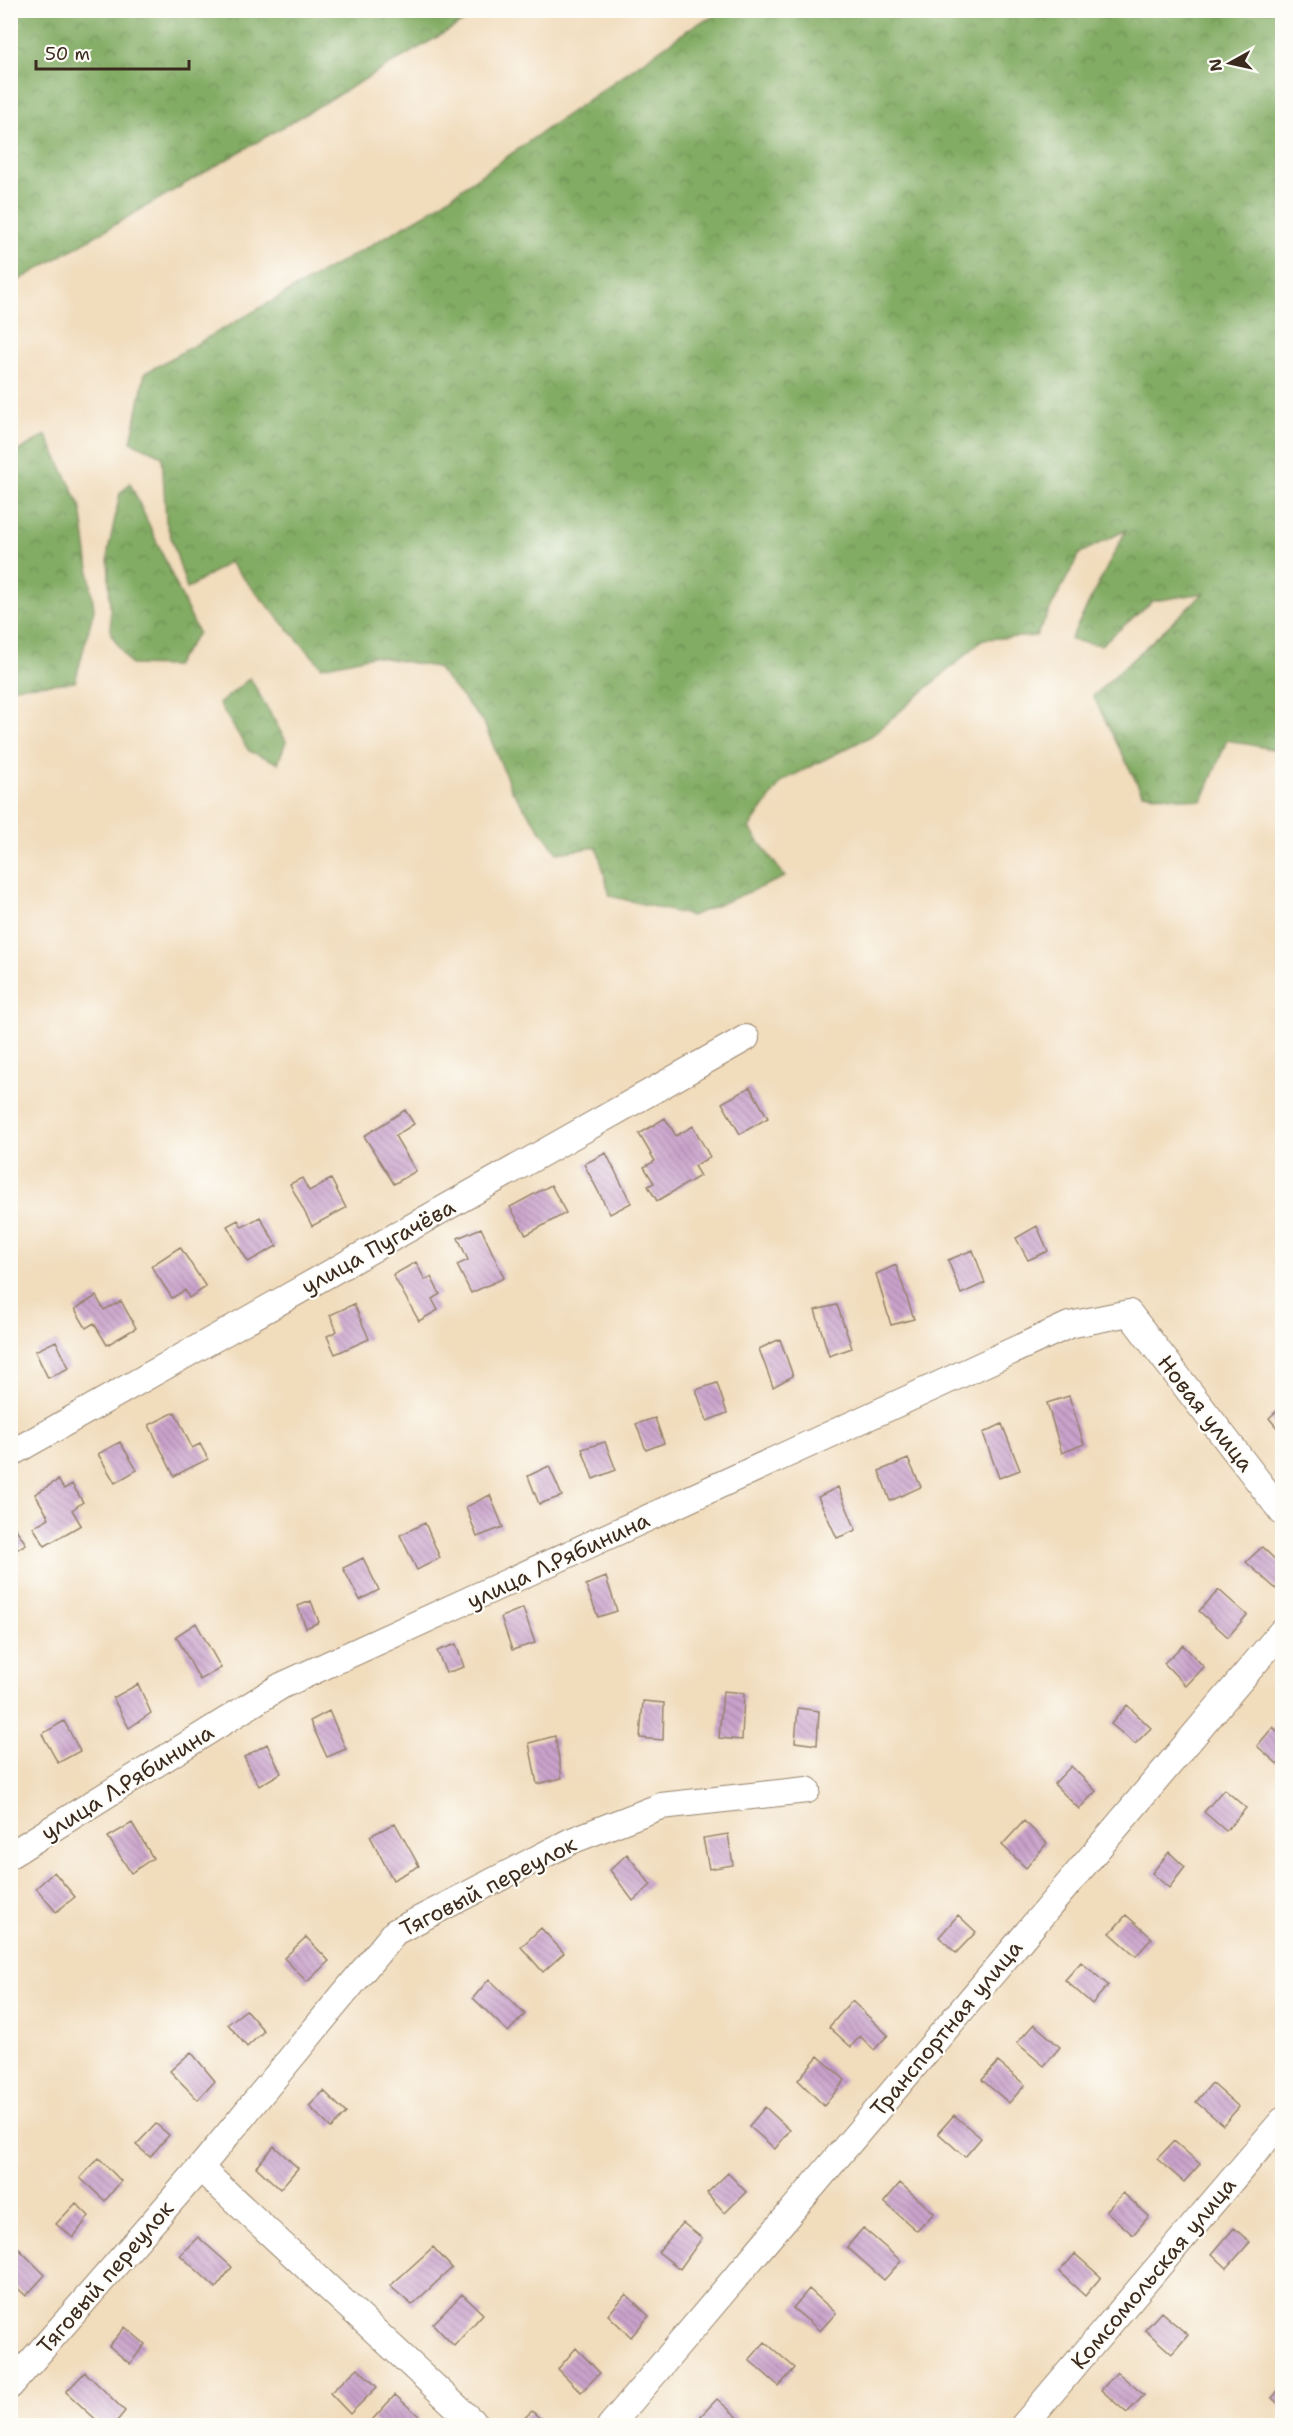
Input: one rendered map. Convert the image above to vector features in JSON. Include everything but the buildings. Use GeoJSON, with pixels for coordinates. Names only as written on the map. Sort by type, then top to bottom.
{"type":"FeatureCollection","features":[{"type":"Feature","properties":{"kind":"street","name":"улица Пугачёва"},"geometry":{"type":"LineString","coordinates":[[10,1454],[746,1038]]}},
{"type":"Feature","properties":{"kind":"street","name":"Новая улица"},"geometry":{"type":"LineString","coordinates":[[1129,1313],[1282,1512]]}},
{"type":"Feature","properties":{"kind":"street","name":"улица Л.Рябинина"},"geometry":{"type":"LineString","coordinates":[[10,1855],[281,1686],[1069,1325],[1129,1313]]}},
{"type":"Feature","properties":{"kind":"street","name":"Транспортная улица"},"geometry":{"type":"LineString","coordinates":[[610,2426],[1282,1631]]}},
{"type":"Feature","properties":{"kind":"street","name":"Тяговый переулок"},"geometry":{"type":"LineString","coordinates":[[10,2386],[200,2168],[395,1932],[570,1841],[661,1806],[807,1790]]}},
{"type":"Feature","properties":{"kind":"street","name":"Комсомольская улица"},"geometry":{"type":"LineString","coordinates":[[1023,2426],[1282,2121]]}},
{"type":"Feature","properties":{"kind":"street"},"geometry":{"type":"LineString","coordinates":[[200,2168],[477,2426]]}},
{"type":"Feature","properties":{"kind":"green space"},"geometry":{"type":"Polygon","coordinates":[[[11,10],[482,10],[482,11],[11,285],[11,10]]]}},
{"type":"Feature","properties":{"kind":"green space"},"geometry":{"type":"Polygon","coordinates":[[[726,11],[1282,11],[1282,751],[1227,740],[1202,801],[1142,793],[1093,696],[1204,593],[1153,601],[1101,645],[1070,640],[1126,530],[1080,553],[1036,636],[984,639],[871,736],[782,781],[749,828],[785,877],[691,916],[610,896],[597,847],[557,853],[512,791],[484,723],[436,667],[373,656],[322,667],[229,562],[187,589],[166,521],[162,456],[131,442],[145,373],[424,215],[695,25],[726,11]]]}},
{"type":"Feature","properties":{"kind":"green space"},"geometry":{"type":"Polygon","coordinates":[[[46,435],[81,507],[94,609],[75,682],[11,687],[11,455],[46,435]]]}},
{"type":"Feature","properties":{"kind":"green space"},"geometry":{"type":"Polygon","coordinates":[[[130,483],[198,633],[175,666],[131,665],[111,634],[108,552],[120,493],[130,483]]]}},
{"type":"Feature","properties":{"kind":"green space"},"geometry":{"type":"Polygon","coordinates":[[[250,678],[286,741],[278,763],[249,751],[219,704],[250,678]]]}}]}
